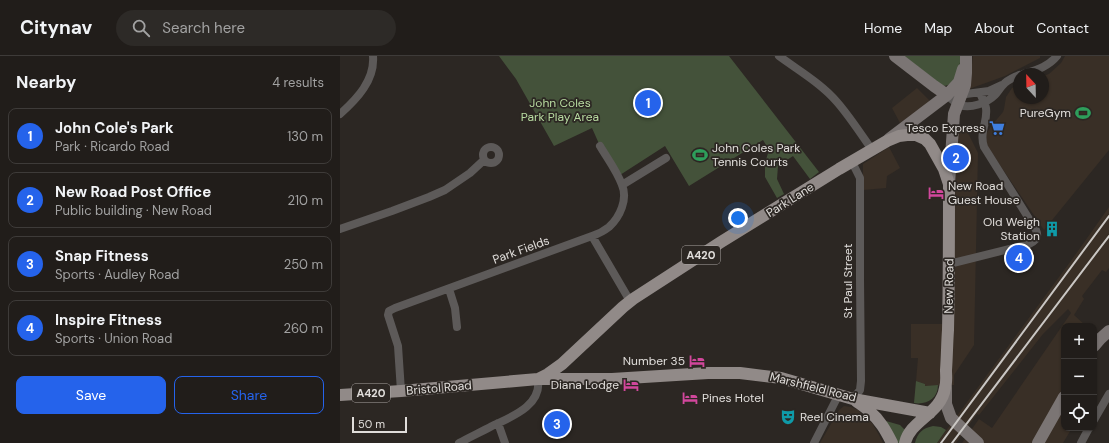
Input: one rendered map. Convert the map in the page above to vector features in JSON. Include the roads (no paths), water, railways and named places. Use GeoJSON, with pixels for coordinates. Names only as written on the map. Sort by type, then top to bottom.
{"type":"FeatureCollection","features":[{"type":"Feature","properties":{"kind":"main road"},"geometry":{"type":"LineString","coordinates":[[895,56],[947,95]]}},
{"type":"Feature","properties":{"kind":"main road","name":"Park Lane"},"geometry":{"type":"LineString","coordinates":[[538,379],[555,370],[630,301],[721,242],[887,141],[947,95],[959,82],[966,58]]}},
{"type":"Feature","properties":{"kind":"main road","name":"New Road"},"geometry":{"type":"LineString","coordinates":[[951,418],[946,404],[949,306],[949,184],[954,118],[965,85],[966,58]]}},
{"type":"Feature","properties":{"kind":"main road","name":"New Road"},"geometry":{"type":"LineString","coordinates":[[887,141],[907,135],[916,135],[925,139],[938,156],[949,184]]}},
{"type":"Feature","properties":{"kind":"main road"},"geometry":{"type":"LineString","coordinates":[[1097,342],[1109,331]]}},
{"type":"Feature","properties":{"kind":"main road"},"geometry":{"type":"LineString","coordinates":[[569,357],[565,365],[566,372],[578,380]]}},
{"type":"Feature","properties":{"kind":"main road","name":"Marshfield Road"},"geometry":{"type":"LineString","coordinates":[[538,379],[578,380],[708,373],[740,373],[785,379],[853,399],[951,418]]}},
{"type":"Feature","properties":{"kind":"main road","name":"Bristol Road"},"geometry":{"type":"LineString","coordinates":[[340,395],[538,379]]}},
{"type":"Feature","properties":{"kind":"main road","name":"New Road"},"geometry":{"type":"LineString","coordinates":[[925,412],[941,400],[946,388]]}},
{"type":"Feature","properties":{"kind":"main road","name":"A420"},"geometry":{"type":"LineString","coordinates":[[853,399],[869,410],[878,420],[885,429],[892,443]]}},
{"type":"Feature","properties":{"kind":"main road"},"geometry":{"type":"LineString","coordinates":[[1038,443],[1061,402]]}},
{"type":"Feature","properties":{"kind":"main road","name":"A420"},"geometry":{"type":"LineString","coordinates":[[905,443],[907,436],[925,412]]}},
{"type":"Feature","properties":{"kind":"main road"},"geometry":{"type":"LineString","coordinates":[[951,418],[978,443]]}},
{"type":"Feature","properties":{"kind":"street"},"geometry":{"type":"LineString","coordinates":[[340,114],[355,100],[368,82],[372,70],[373,56]]}},
{"type":"Feature","properties":{"kind":"street"},"geometry":{"type":"LineString","coordinates":[[779,56],[832,97],[848,115],[872,150]]}},
{"type":"Feature","properties":{"kind":"street"},"geometry":{"type":"LineString","coordinates":[[1039,68],[1052,62],[1057,56]]}},
{"type":"Feature","properties":{"kind":"street"},"geometry":{"type":"LineString","coordinates":[[947,95],[960,100],[965,106],[976,105],[996,95],[1002,86],[1013,78]]}},
{"type":"Feature","properties":{"kind":"street"},"geometry":{"type":"LineString","coordinates":[[960,100],[1002,86]]}},
{"type":"Feature","properties":{"kind":"street"},"geometry":{"type":"LineString","coordinates":[[949,264],[1029,244],[1035,241],[1037,237],[1036,230],[984,147],[982,137],[986,112],[980,93]]}},
{"type":"Feature","properties":{"kind":"street"},"geometry":{"type":"LineString","coordinates":[[600,146],[622,185],[666,158]]}},
{"type":"Feature","properties":{"kind":"street"},"geometry":{"type":"LineString","coordinates":[[340,229],[392,211],[439,192],[465,177],[484,160]]}},
{"type":"Feature","properties":{"kind":"street","name":"St Paul Street"},"geometry":{"type":"LineString","coordinates":[[852,162],[860,178],[861,381],[860,390],[853,399]]}},
{"type":"Feature","properties":{"kind":"street","name":"Park Fields"},"geometry":{"type":"LineString","coordinates":[[401,391],[398,346],[388,317],[388,312],[395,308],[592,236],[608,228],[619,215],[624,201],[622,185]]}},
{"type":"Feature","properties":{"kind":"street"},"geometry":{"type":"LineString","coordinates":[[592,236],[630,301]]}},
{"type":"Feature","properties":{"kind":"street"},"geometry":{"type":"LineString","coordinates":[[449,289],[455,308],[457,327]]}},
{"type":"Feature","properties":{"kind":"street"},"geometry":{"type":"LineString","coordinates":[[459,443],[526,408],[531,403],[539,389],[538,379]]}},
{"type":"Feature","properties":{"kind":"street"},"geometry":{"type":"LineString","coordinates":[[814,443],[839,394]]}},
{"type":"Feature","properties":{"kind":"street"},"geometry":{"type":"LineString","coordinates":[[1097,415],[1109,394]]}},
{"type":"Feature","properties":{"kind":"street"},"geometry":{"type":"LineString","coordinates":[[498,423],[505,443]]}},
{"type":"Feature","properties":{"kind":"street"},"geometry":{"type":"LineString","coordinates":[[1081,443],[1087,431]]}},
{"type":"Feature","properties":{"kind":"railway"},"geometry":{"type":"LineString","coordinates":[[941,443],[1109,216]]}},
{"type":"Feature","properties":{"kind":"railway"},"geometry":{"type":"LineString","coordinates":[[952,443],[1109,236]]}},
{"type":"Feature","properties":{"kind":"place","name":"John Cole's Park"},"geometry":{"type":"Point","coordinates":[648,103]}},
{"type":"Feature","properties":{"kind":"place","name":"PureGym"},"geometry":{"type":"Point","coordinates":[1083,113]}},
{"type":"Feature","properties":{"kind":"place","name":"Tesco Express"},"geometry":{"type":"Point","coordinates":[997,128]}},
{"type":"Feature","properties":{"kind":"place","name":"John Coles Park Tennis Courts"},"geometry":{"type":"Point","coordinates":[700,155]}},
{"type":"Feature","properties":{"kind":"place","name":"New Road Post Office"},"geometry":{"type":"Point","coordinates":[956,158]}},
{"type":"Feature","properties":{"kind":"place","name":"New Road Guest House"},"geometry":{"type":"Point","coordinates":[936,193]}},
{"type":"Feature","properties":{"kind":"place","name":"Old Weigh Station"},"geometry":{"type":"Point","coordinates":[1052,229]}},
{"type":"Feature","properties":{"kind":"place","name":"Inspire Fitness"},"geometry":{"type":"Point","coordinates":[1019,258]}},
{"type":"Feature","properties":{"kind":"place","name":"Number 35"},"geometry":{"type":"Point","coordinates":[697,361]}},
{"type":"Feature","properties":{"kind":"place","name":"Diana Lodge"},"geometry":{"type":"Point","coordinates":[631,385]}},
{"type":"Feature","properties":{"kind":"place","name":"Pines Hotel"},"geometry":{"type":"Point","coordinates":[690,398]}},
{"type":"Feature","properties":{"kind":"place","name":"Reel Cinema"},"geometry":{"type":"Point","coordinates":[788,417]}},
{"type":"Feature","properties":{"kind":"place","name":"Snap Fitness"},"geometry":{"type":"Point","coordinates":[557,424]}},
{"type":"Feature","properties":{"kind":"park label","name":"John Coles Park Play Area"},"geometry":{"type":"Point","coordinates":[560,110]}}]}
